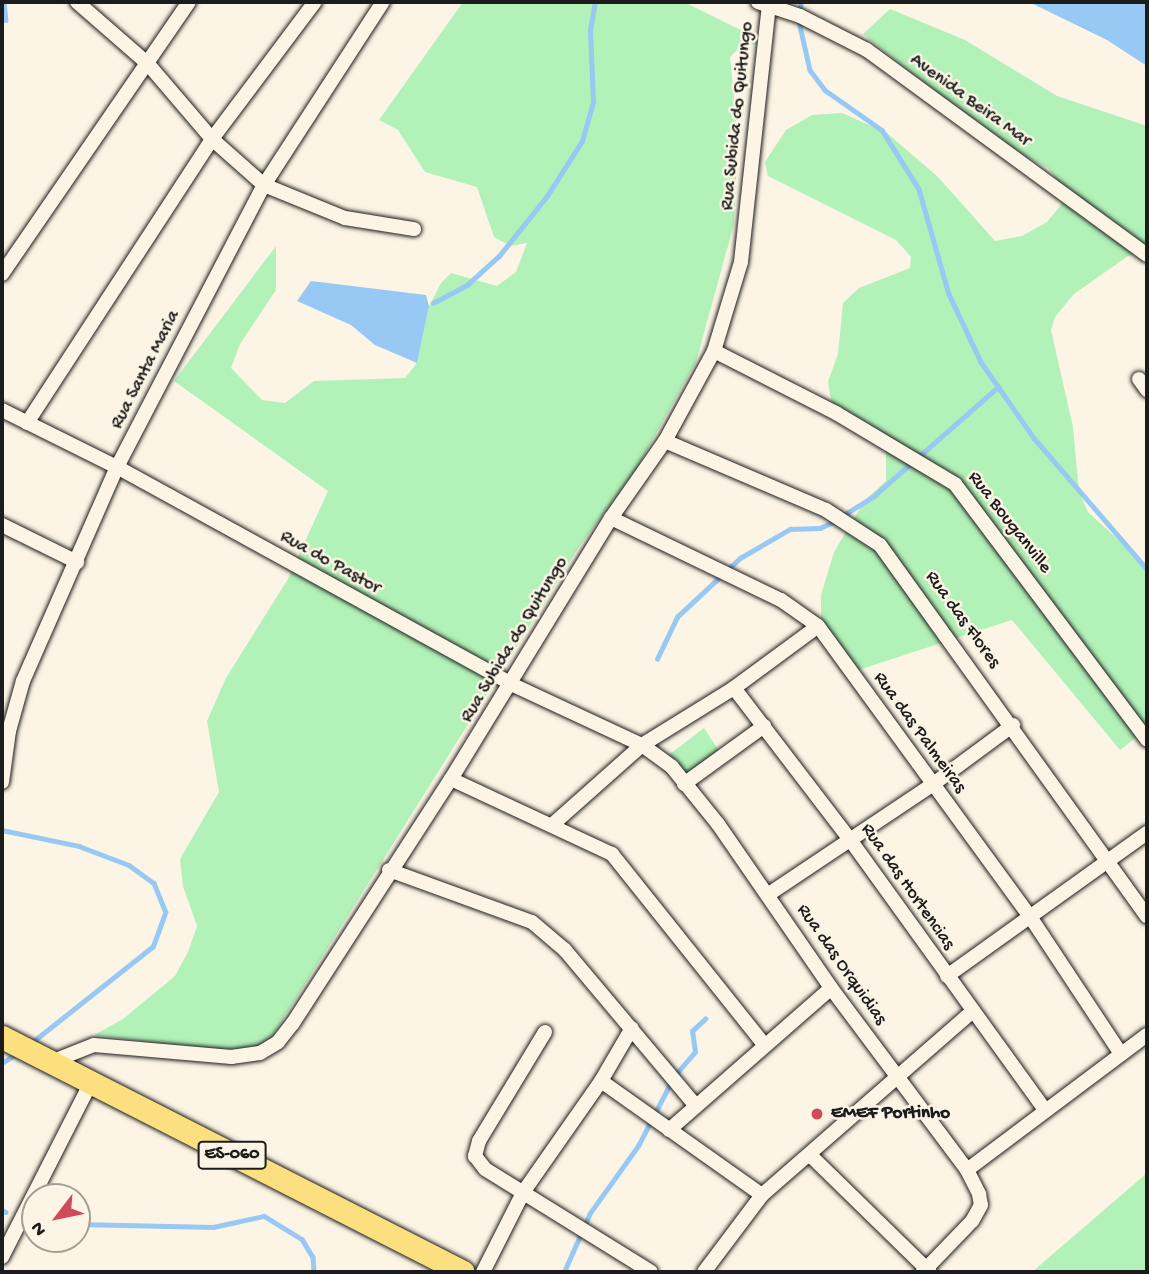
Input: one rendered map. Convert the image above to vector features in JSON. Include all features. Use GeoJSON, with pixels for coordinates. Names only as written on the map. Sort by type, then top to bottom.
{"type":"FeatureCollection","features":[{"type":"Feature","properties":{"kind":"main road","name":"ES-060"},"geometry":{"type":"LineString","coordinates":[[2,1037],[463,1272]]}},
{"type":"Feature","properties":{"kind":"street"},"geometry":{"type":"LineString","coordinates":[[77,2],[148,64],[212,139],[264,185],[345,218],[414,229]]}},
{"type":"Feature","properties":{"kind":"street"},"geometry":{"type":"LineString","coordinates":[[2,274],[189,2]]}},
{"type":"Feature","properties":{"kind":"street"},"geometry":{"type":"LineString","coordinates":[[27,423],[212,139],[316,2]]}},
{"type":"Feature","properties":{"kind":"street","name":"Rua Santa Maria"},"geometry":{"type":"LineString","coordinates":[[2,782],[9,730],[23,681],[117,467],[264,185],[383,2]]}},
{"type":"Feature","properties":{"kind":"street","name":"Avenida Beira Mar"},"geometry":{"type":"LineString","coordinates":[[763,4],[821,25],[867,50],[1147,255]]}},
{"type":"Feature","properties":{"kind":"street","name":"Rua Subida do Quitungo"},"geometry":{"type":"LineString","coordinates":[[51,1062],[81,1048],[105,1044],[231,1057],[260,1053],[278,1042],[293,1023],[511,684],[611,518],[665,441],[714,351],[741,262],[763,4]]}},
{"type":"Feature","properties":{"kind":"street","name":"Rua Bouganville"},"geometry":{"type":"LineString","coordinates":[[714,351],[836,413],[956,484],[1147,740]]}},
{"type":"Feature","properties":{"kind":"street","name":"Rua do Pastor"},"geometry":{"type":"LineString","coordinates":[[2,410],[117,467],[511,684],[642,745]]}},
{"type":"Feature","properties":{"kind":"street","name":"Rua das Flores"},"geometry":{"type":"LineString","coordinates":[[665,441],[826,510],[880,545],[1013,725],[1147,916]]}},
{"type":"Feature","properties":{"kind":"street","name":"Rua das Palmeiras"},"geometry":{"type":"LineString","coordinates":[[611,518],[781,600],[818,626],[1031,918],[1121,1054]]}},
{"type":"Feature","properties":{"kind":"street"},"geometry":{"type":"LineString","coordinates":[[2,525],[77,562]]}},
{"type":"Feature","properties":{"kind":"street"},"geometry":{"type":"LineString","coordinates":[[552,824],[642,745],[734,688],[818,626]]}},
{"type":"Feature","properties":{"kind":"street","name":"Rua das Hortencias"},"geometry":{"type":"LineString","coordinates":[[734,688],[851,841],[1045,1110]]}},
{"type":"Feature","properties":{"kind":"street"},"geometry":{"type":"LineString","coordinates":[[769,894],[932,785],[1013,725]]}},
{"type":"Feature","properties":{"kind":"street"},"geometry":{"type":"LineString","coordinates":[[684,784],[764,726]]}},
{"type":"Feature","properties":{"kind":"street","name":"Rua das Orquidias"},"geometry":{"type":"LineString","coordinates":[[642,745],[660,756],[684,784],[769,894],[831,988],[967,1170],[981,1200],[972,1221],[927,1271]]}},
{"type":"Feature","properties":{"kind":"street"},"geometry":{"type":"LineString","coordinates":[[451,779],[612,854],[763,1043]]}},
{"type":"Feature","properties":{"kind":"street"},"geometry":{"type":"LineString","coordinates":[[947,976],[1147,833]]}},
{"type":"Feature","properties":{"kind":"street"},"geometry":{"type":"LineString","coordinates":[[389,870],[532,922],[565,950],[695,1105]]}},
{"type":"Feature","properties":{"kind":"street"},"geometry":{"type":"LineString","coordinates":[[669,1130],[763,1043],[831,988]]}},
{"type":"Feature","properties":{"kind":"street"},"geometry":{"type":"LineString","coordinates":[[704,1272],[762,1195],[811,1156],[972,1012]]}},
{"type":"Feature","properties":{"kind":"street"},"geometry":{"type":"LineString","coordinates":[[483,1272],[524,1191],[601,1081],[632,1028]]}},
{"type":"Feature","properties":{"kind":"street"},"geometry":{"type":"LineString","coordinates":[[545,1032],[479,1141],[475,1156],[485,1169],[651,1272]]}},
{"type":"Feature","properties":{"kind":"street"},"geometry":{"type":"LineString","coordinates":[[967,1170],[1147,1035]]}},
{"type":"Feature","properties":{"kind":"street"},"geometry":{"type":"LineString","coordinates":[[601,1081],[762,1195]]}},
{"type":"Feature","properties":{"kind":"street"},"geometry":{"type":"LineString","coordinates":[[2,1257],[91,1082]]}},
{"type":"Feature","properties":{"kind":"street"},"geometry":{"type":"LineString","coordinates":[[811,1156],[927,1271]]}},
{"type":"Feature","properties":{"kind":"green space"},"geometry":{"type":"Polygon","coordinates":[[[463,2],[684,2],[771,45],[743,44],[730,57],[738,138],[734,224],[696,362],[637,468],[579,547],[260,1056],[94,1035],[123,1019],[175,976],[188,952],[197,926],[183,886],[180,859],[219,792],[207,721],[226,678],[288,579],[328,491],[174,381],[276,246],[276,290],[240,344],[231,368],[262,400],[285,403],[314,381],[405,378],[417,363],[429,306],[441,283],[451,273],[497,286],[516,272],[527,243],[511,246],[494,237],[477,187],[425,172],[398,130],[379,120],[463,2]]]}},
{"type":"Feature","properties":{"kind":"green space"},"geometry":{"type":"Polygon","coordinates":[[[890,9],[965,40],[1057,96],[1147,126],[1147,251],[1128,256],[1074,294],[1055,317],[1051,330],[1073,427],[1079,492],[1088,512],[1147,566],[1147,729],[1120,750],[1012,620],[852,672],[821,620],[821,595],[834,552],[865,500],[886,481],[886,445],[867,421],[834,417],[828,382],[838,354],[843,303],[859,288],[910,268],[911,257],[896,240],[768,176],[765,162],[786,130],[812,115],[842,113],[887,133],[938,177],[995,241],[1022,236],[1047,222],[1069,195],[1048,168],[1001,144],[863,34],[890,9]]]}},
{"type":"Feature","properties":{"kind":"green space"},"geometry":{"type":"Polygon","coordinates":[[[704,728],[719,751],[682,779],[666,757],[704,728]]]}},
{"type":"Feature","properties":{"kind":"green space"},"geometry":{"type":"Polygon","coordinates":[[[1147,1173],[1147,1272],[1032,1272],[1147,1173]]]}},
{"type":"Feature","properties":{"kind":"water"},"geometry":{"type":"Polygon","coordinates":[[[1029,2],[1147,2],[1147,66],[1107,40],[1029,2]]]}},
{"type":"Feature","properties":{"kind":"water"},"geometry":{"type":"Polygon","coordinates":[[[311,281],[426,295],[429,306],[417,363],[375,345],[351,325],[297,301],[311,281]]]}},
{"type":"Feature","properties":{"kind":"waterway"},"geometry":{"type":"LineString","coordinates":[[4,2],[6,20]]}},
{"type":"Feature","properties":{"kind":"waterway"},"geometry":{"type":"LineString","coordinates":[[433,303],[468,284],[499,256],[547,196],[582,141],[593,102],[590,30],[595,2]]}},
{"type":"Feature","properties":{"kind":"waterway"},"geometry":{"type":"LineString","coordinates":[[801,2],[800,26],[810,70],[825,90],[882,130],[919,189],[949,294],[981,362],[1034,438],[1147,569]]}},
{"type":"Feature","properties":{"kind":"waterway"},"geometry":{"type":"LineString","coordinates":[[842,516],[875,495],[998,387]]}},
{"type":"Feature","properties":{"kind":"waterway"},"geometry":{"type":"LineString","coordinates":[[657,659],[677,617],[740,558],[790,529],[820,528],[835,521]]}},
{"type":"Feature","properties":{"kind":"waterway"},"geometry":{"type":"LineString","coordinates":[[2,830],[79,846],[129,865],[154,883],[166,912],[153,947],[32,1043]]}},
{"type":"Feature","properties":{"kind":"waterway"},"geometry":{"type":"LineString","coordinates":[[675,1075],[695,1052],[692,1031],[705,1019]]}},
{"type":"Feature","properties":{"kind":"waterway"},"geometry":{"type":"LineString","coordinates":[[2,1063],[16,1054]]}},
{"type":"Feature","properties":{"kind":"waterway"},"geometry":{"type":"LineString","coordinates":[[564,1272],[590,1213],[638,1146],[671,1082]]}},
{"type":"Feature","properties":{"kind":"waterway"},"geometry":{"type":"LineString","coordinates":[[2,1210],[6,1212]]}},
{"type":"Feature","properties":{"kind":"waterway"},"geometry":{"type":"LineString","coordinates":[[91,1224],[213,1227],[264,1216],[302,1239],[313,1257],[314,1272]]}},
{"type":"Feature","properties":{"kind":"place","name":"EMEF Portinho"},"geometry":{"type":"Point","coordinates":[817,1114]}}]}
